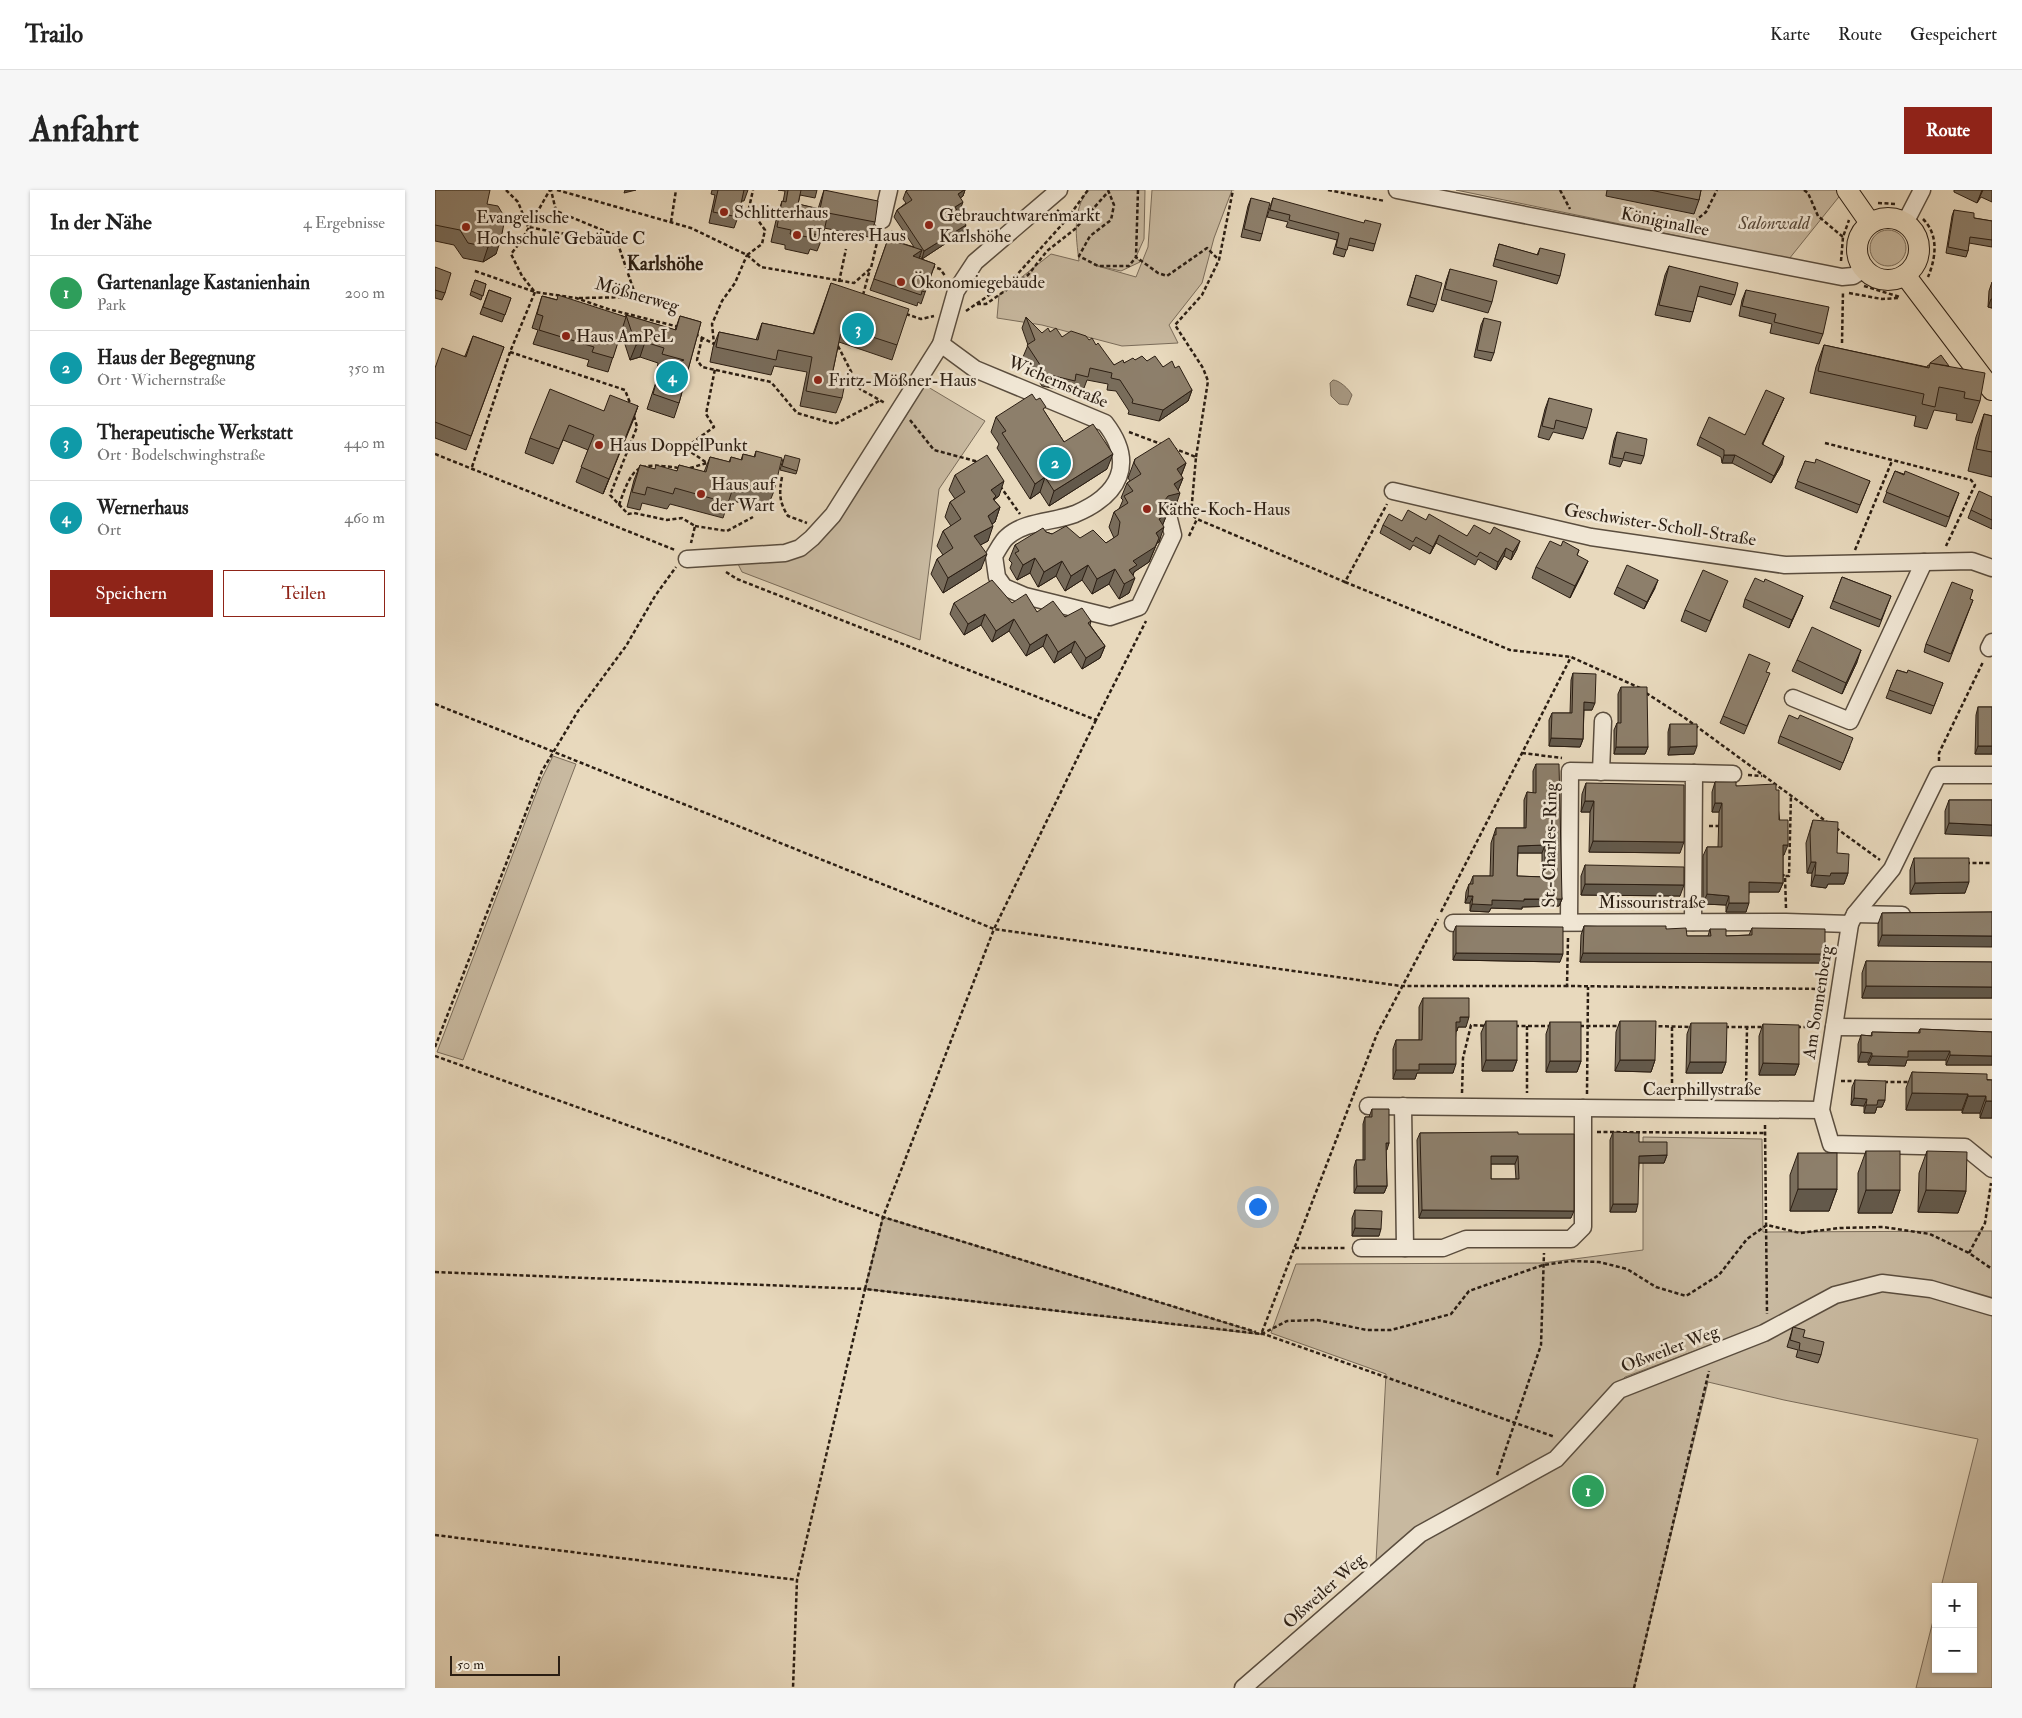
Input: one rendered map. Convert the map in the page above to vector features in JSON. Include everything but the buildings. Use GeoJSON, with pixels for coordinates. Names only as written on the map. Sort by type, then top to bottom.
{"type":"FeatureCollection","features":[{"type":"Feature","properties":{"kind":"main road"},"geometry":{"type":"LineString","coordinates":[[1847,190],[1865,216],[1857,245],[1860,261],[1859,272],[1888,280],[1905,275],[1917,262],[1919,253],[1917,236],[1905,223],[1888,218],[1865,216]]}},
{"type":"Feature","properties":{"kind":"main road"},"geometry":{"type":"LineString","coordinates":[[1905,275],[1992,390]]}},
{"type":"Feature","properties":{"kind":"street"},"geometry":{"type":"LineString","coordinates":[[882,220],[889,190]]}},
{"type":"Feature","properties":{"kind":"street"},"geometry":{"type":"LineString","coordinates":[[687,559],[785,554],[800,548],[823,528],[941,344],[956,291],[975,262],[1059,190]]}},
{"type":"Feature","properties":{"kind":"street","name":"Königinallee"},"geometry":{"type":"LineString","coordinates":[[1397,190],[1842,277],[1859,272]]}},
{"type":"Feature","properties":{"kind":"street"},"geometry":{"type":"LineString","coordinates":[[1905,223],[1922,190]]}},
{"type":"Feature","properties":{"kind":"street","name":"Wichernstraße"},"geometry":{"type":"LineString","coordinates":[[941,344],[975,368],[1105,422],[1116,437],[1122,462],[1120,476],[1113,488],[1097,502],[1075,513],[1028,526],[1007,537],[994,556],[997,577],[1004,587],[1025,596],[1110,617],[1139,607],[1173,535],[1169,519]]}},
{"type":"Feature","properties":{"kind":"street","name":"Geschwister-Scholl-Straße"},"geometry":{"type":"LineString","coordinates":[[1393,491],[1591,537],[1785,565],[1972,561],[1992,568]]}},
{"type":"Feature","properties":{"kind":"street"},"geometry":{"type":"LineString","coordinates":[[1793,698],[1850,721],[1924,562]]}},
{"type":"Feature","properties":{"kind":"street"},"geometry":{"type":"LineString","coordinates":[[1601,772],[1603,721]]}},
{"type":"Feature","properties":{"kind":"street","name":"St.-Charles-Ring"},"geometry":{"type":"LineString","coordinates":[[1569,922],[1570,771],[1733,774]]}},
{"type":"Feature","properties":{"kind":"street"},"geometry":{"type":"LineString","coordinates":[[1693,922],[1695,773]]}},
{"type":"Feature","properties":{"kind":"street"},"geometry":{"type":"LineString","coordinates":[[1853,919],[1893,869],[1938,775],[1992,776]]}},
{"type":"Feature","properties":{"kind":"street","name":"Missouristraße"},"geometry":{"type":"LineString","coordinates":[[1453,923],[1785,922],[1914,915]]}},
{"type":"Feature","properties":{"kind":"street","name":"Am Sonnenberg"},"geometry":{"type":"LineString","coordinates":[[1853,919],[1839,989],[1821,1110],[1831,1144],[1965,1147],[1992,1169]]}},
{"type":"Feature","properties":{"kind":"street"},"geometry":{"type":"LineString","coordinates":[[1834,1027],[1992,1028]]}},
{"type":"Feature","properties":{"kind":"street","name":"Caerphillystraße"},"geometry":{"type":"LineString","coordinates":[[1368,1106],[1821,1110]]}},
{"type":"Feature","properties":{"kind":"street"},"geometry":{"type":"LineString","coordinates":[[1403,1106],[1405,1248]]}},
{"type":"Feature","properties":{"kind":"street"},"geometry":{"type":"LineString","coordinates":[[1361,1248],[1443,1248],[1466,1239],[1571,1239],[1583,1227],[1583,1132],[1585,1108]]}},
{"type":"Feature","properties":{"kind":"street","name":"Oßweiler Weg"},"geometry":{"type":"LineString","coordinates":[[1243,1688],[1420,1534],[1556,1459],[1619,1390],[1764,1333],[1835,1295],[1882,1283],[1931,1289],[1992,1307]]}},
{"type":"Feature","properties":{"kind":"path"},"geometry":{"type":"LineString","coordinates":[[506,190],[518,202],[528,226]]}},
{"type":"Feature","properties":{"kind":"path"},"geometry":{"type":"LineString","coordinates":[[471,468],[509,352],[535,292],[522,276],[511,254],[525,237],[528,226],[551,190]]}},
{"type":"Feature","properties":{"kind":"path"},"geometry":{"type":"LineString","coordinates":[[551,190],[556,211],[622,238],[618,244]]}},
{"type":"Feature","properties":{"kind":"path"},"geometry":{"type":"LineString","coordinates":[[557,190],[691,228],[747,255],[761,267],[853,283],[871,268]]}},
{"type":"Feature","properties":{"kind":"path"},"geometry":{"type":"LineString","coordinates":[[671,222],[676,190]]}},
{"type":"Feature","properties":{"kind":"path"},"geometry":{"type":"LineString","coordinates":[[753,190],[749,208],[765,230],[762,244],[747,255],[735,283],[721,301],[712,324],[714,344],[703,338],[697,360],[702,367],[771,382],[797,413],[835,424],[881,400],[860,389],[838,346]]}},
{"type":"Feature","properties":{"kind":"path"},"geometry":{"type":"LineString","coordinates":[[905,313],[921,320],[951,312],[966,311],[1014,278],[1067,219],[1088,190]]}},
{"type":"Feature","properties":{"kind":"path"},"geometry":{"type":"LineString","coordinates":[[976,304],[986,304],[1028,275],[1047,251],[1075,229],[1108,191],[1114,205],[1111,220],[1089,236],[1079,256],[1098,266],[1129,266],[1136,257],[1138,190]]}},
{"type":"Feature","properties":{"kind":"path"},"geometry":{"type":"LineString","coordinates":[[1233,190],[1219,260],[1201,295],[1175,325],[1203,368],[1208,381],[1196,456],[1191,514],[1197,519],[1509,650],[1571,657],[1377,1034],[1261,1334]]}},
{"type":"Feature","properties":{"kind":"path"},"geometry":{"type":"LineString","coordinates":[[1559,190],[1571,210]]}},
{"type":"Feature","properties":{"kind":"path"},"geometry":{"type":"LineString","coordinates":[[1678,245],[1681,232],[1706,212],[1717,190]]}},
{"type":"Feature","properties":{"kind":"path"},"geometry":{"type":"LineString","coordinates":[[1805,190],[1818,216],[1843,237]]}},
{"type":"Feature","properties":{"kind":"path"},"geometry":{"type":"LineString","coordinates":[[1841,264],[1843,237],[1847,222],[1865,216]]}},
{"type":"Feature","properties":{"kind":"path"},"geometry":{"type":"LineString","coordinates":[[882,220],[907,251]]}},
{"type":"Feature","properties":{"kind":"path"},"geometry":{"type":"LineString","coordinates":[[863,298],[882,220]]}},
{"type":"Feature","properties":{"kind":"path"},"geometry":{"type":"LineString","coordinates":[[528,226],[618,244]]}},
{"type":"Feature","properties":{"kind":"path"},"geometry":{"type":"LineString","coordinates":[[576,298],[636,297],[618,244]]}},
{"type":"Feature","properties":{"kind":"path"},"geometry":{"type":"LineString","coordinates":[[1136,257],[1158,273],[1167,276],[1207,248],[1219,260]]}},
{"type":"Feature","properties":{"kind":"path"},"geometry":{"type":"LineString","coordinates":[[839,282],[846,250]]}},
{"type":"Feature","properties":{"kind":"path"},"geometry":{"type":"LineString","coordinates":[[931,266],[940,269],[956,291]]}},
{"type":"Feature","properties":{"kind":"path","name":"Mößnerweg"},"geometry":{"type":"LineString","coordinates":[[475,271],[535,292],[576,298],[608,309],[686,329]]}},
{"type":"Feature","properties":{"kind":"path"},"geometry":{"type":"LineString","coordinates":[[1843,343],[1843,292],[1882,299],[1902,298],[1863,286],[1859,272]]}},
{"type":"Feature","properties":{"kind":"path","name":"Mößnerweg"},"geometry":{"type":"LineString","coordinates":[[694,333],[703,338]]}},
{"type":"Feature","properties":{"kind":"path"},"geometry":{"type":"LineString","coordinates":[[509,352],[625,390],[637,427],[610,495],[628,514],[634,513],[667,520],[682,518],[695,526],[727,531],[753,518]]}},
{"type":"Feature","properties":{"kind":"path"},"geometry":{"type":"LineString","coordinates":[[688,469],[707,463],[685,448],[714,427],[706,414],[715,370]]}},
{"type":"Feature","properties":{"kind":"path"},"geometry":{"type":"LineString","coordinates":[[899,410],[934,450],[985,464]]}},
{"type":"Feature","properties":{"kind":"path"},"geometry":{"type":"LineString","coordinates":[[1105,422],[1196,456]]}},
{"type":"Feature","properties":{"kind":"path"},"geometry":{"type":"LineString","coordinates":[[1825,443],[1971,480],[1975,485],[1944,551],[1943,562]]}},
{"type":"Feature","properties":{"kind":"path"},"geometry":{"type":"LineString","coordinates":[[435,454],[675,549],[687,559]]}},
{"type":"Feature","properties":{"kind":"path"},"geometry":{"type":"LineString","coordinates":[[1853,564],[1854,552],[1892,461]]}},
{"type":"Feature","properties":{"kind":"path"},"geometry":{"type":"LineString","coordinates":[[619,505],[628,480],[637,469],[652,464],[681,468]]}},
{"type":"Feature","properties":{"kind":"path"},"geometry":{"type":"LineString","coordinates":[[783,477],[779,495],[788,516],[823,528]]}},
{"type":"Feature","properties":{"kind":"path"},"geometry":{"type":"LineString","coordinates":[[996,479],[1028,526]]}},
{"type":"Feature","properties":{"kind":"path"},"geometry":{"type":"LineString","coordinates":[[1345,582],[1393,491]]}},
{"type":"Feature","properties":{"kind":"path"},"geometry":{"type":"LineString","coordinates":[[1188,537],[1197,519]]}},
{"type":"Feature","properties":{"kind":"path"},"geometry":{"type":"LineString","coordinates":[[435,1047],[518,829],[552,750],[626,646],[668,576],[687,559],[695,526]]}},
{"type":"Feature","properties":{"kind":"path"},"geometry":{"type":"LineString","coordinates":[[719,558],[725,571],[737,579],[1096,720]]}},
{"type":"Feature","properties":{"kind":"path"},"geometry":{"type":"LineString","coordinates":[[793,1688],[797,1580],[883,1217],[994,929],[1149,615]]}},
{"type":"Feature","properties":{"kind":"path"},"geometry":{"type":"LineString","coordinates":[[1939,753],[1991,645]]}},
{"type":"Feature","properties":{"kind":"path"},"geometry":{"type":"LineString","coordinates":[[435,704],[994,929],[1401,986],[1839,989]]}},
{"type":"Feature","properties":{"kind":"path"},"geometry":{"type":"LineString","coordinates":[[1522,753],[1564,758],[1570,771]]}},
{"type":"Feature","properties":{"kind":"path"},"geometry":{"type":"LineString","coordinates":[[1785,922],[1785,876],[1789,876],[1791,795]]}},
{"type":"Feature","properties":{"kind":"path"},"geometry":{"type":"LineString","coordinates":[[1694,826],[1723,826]]}},
{"type":"Feature","properties":{"kind":"path"},"geometry":{"type":"LineString","coordinates":[[1962,863],[1992,863]]}},
{"type":"Feature","properties":{"kind":"path"},"geometry":{"type":"LineString","coordinates":[[1567,986],[1569,922]]}},
{"type":"Feature","properties":{"kind":"path"},"geometry":{"type":"LineString","coordinates":[[1585,1108],[1588,986]]}},
{"type":"Feature","properties":{"kind":"path"},"geometry":{"type":"LineString","coordinates":[[1462,1107],[1463,1058],[1471,1026],[1489,1026]]}},
{"type":"Feature","properties":{"kind":"path"},"geometry":{"type":"LineString","coordinates":[[1508,1026],[1553,1026]]}},
{"type":"Feature","properties":{"kind":"path"},"geometry":{"type":"LineString","coordinates":[[1527,1026],[1527,1087]]}},
{"type":"Feature","properties":{"kind":"path"},"geometry":{"type":"LineString","coordinates":[[1579,1026],[1625,1026]]}},
{"type":"Feature","properties":{"kind":"path"},"geometry":{"type":"LineString","coordinates":[[1644,1026],[1700,1027]]}},
{"type":"Feature","properties":{"kind":"path"},"geometry":{"type":"LineString","coordinates":[[1673,1026],[1673,1089]]}},
{"type":"Feature","properties":{"kind":"path"},"geometry":{"type":"LineString","coordinates":[[1719,1027],[1773,1027]]}},
{"type":"Feature","properties":{"kind":"path"},"geometry":{"type":"LineString","coordinates":[[1746,1088],[1747,1027]]}},
{"type":"Feature","properties":{"kind":"path"},"geometry":{"type":"LineString","coordinates":[[1791,1027],[1834,1027]]}},
{"type":"Feature","properties":{"kind":"path"},"geometry":{"type":"LineString","coordinates":[[435,1056],[883,1217],[1261,1334],[1572,1443]]}},
{"type":"Feature","properties":{"kind":"path"},"geometry":{"type":"LineString","coordinates":[[1853,1081],[1862,1081]]}},
{"type":"Feature","properties":{"kind":"path"},"geometry":{"type":"LineString","coordinates":[[1881,1082],[1918,1082]]}},
{"type":"Feature","properties":{"kind":"path"},"geometry":{"type":"LineString","coordinates":[[1764,1333],[1767,1310],[1765,1109]]}},
{"type":"Feature","properties":{"kind":"path"},"geometry":{"type":"LineString","coordinates":[[1583,1132],[1766,1133]]}},
{"type":"Feature","properties":{"kind":"path"},"geometry":{"type":"LineString","coordinates":[[1969,1253],[1985,1223],[1992,1174]]}},
{"type":"Feature","properties":{"kind":"path"},"geometry":{"type":"LineString","coordinates":[[435,1272],[865,1289],[1261,1334],[1287,1320],[1317,1320],[1367,1330],[1391,1330],[1451,1314],[1469,1291],[1543,1266],[1571,1261],[1599,1262],[1627,1269],[1656,1287],[1686,1296],[1719,1275],[1747,1239],[1767,1225],[1800,1233],[1883,1227],[1930,1234],[1969,1253],[1992,1269]]}},
{"type":"Feature","properties":{"kind":"path"},"geometry":{"type":"LineString","coordinates":[[1295,1248],[1361,1248]]}},
{"type":"Feature","properties":{"kind":"path"},"geometry":{"type":"LineString","coordinates":[[1490,1495],[1541,1345],[1543,1266]]}},
{"type":"Feature","properties":{"kind":"path"},"geometry":{"type":"LineString","coordinates":[[1634,1688],[1706,1382],[1715,1353]]}},
{"type":"Feature","properties":{"kind":"path"},"geometry":{"type":"LineString","coordinates":[[435,1535],[797,1580]]}},
{"type":"Feature","properties":{"kind":"green space"},"geometry":{"type":"Polygon","coordinates":[[[1088,190],[1145,190],[1144,239],[1136,257],[1140,262],[1121,271],[1094,265],[1136,277],[1148,247],[1152,190],[1232,190],[1214,238],[1202,283],[1169,325],[1178,343],[1122,346],[1042,325],[997,318],[999,295],[1051,254],[1079,261],[1076,234],[1077,215],[1088,190]]]}},
{"type":"Feature","properties":{"kind":"green space","name":"Salonwald"},"geometry":{"type":"Polygon","coordinates":[[[1456,190],[1840,190],[1842,193],[1789,259],[1456,190]]]}},
{"type":"Feature","properties":{"kind":"green space"},"geometry":{"type":"Polygon","coordinates":[[[1888,230],[1895,231],[1901,235],[1905,241],[1905,255],[1901,261],[1895,265],[1888,266],[1881,265],[1875,261],[1871,255],[1870,248],[1871,241],[1875,235],[1881,231],[1888,230]]]}},
{"type":"Feature","properties":{"kind":"green space"},"geometry":{"type":"Polygon","coordinates":[[[923,384],[985,421],[939,489],[920,640],[742,572],[737,562],[794,557],[839,518],[906,416],[923,384]]]}},
{"type":"Feature","properties":{"kind":"green space"},"geometry":{"type":"Polygon","coordinates":[[[553,756],[576,764],[463,1060],[437,1052],[542,778],[553,756]]]}},
{"type":"Feature","properties":{"kind":"green space"},"geometry":{"type":"Polygon","coordinates":[[[1643,1137],[1762,1139],[1763,1232],[1992,1231],[1992,1300],[1876,1279],[1793,1314],[1625,1377],[1549,1458],[1619,1390],[1882,1283],[1992,1307],[1992,1688],[1916,1688],[1932,1625],[1932,1673],[1977,1673],[1977,1583],[1942,1583],[1978,1439],[1784,1400],[1708,1382],[1634,1688],[1242,1688],[1376,1562],[1386,1374],[1271,1333],[1296,1264],[1543,1263],[1643,1250],[1643,1137]]]}},
{"type":"Feature","properties":{"kind":"green space"},"geometry":{"type":"Polygon","coordinates":[[[883,1217],[1265,1335],[865,1289],[883,1217]]]}},
{"type":"Feature","properties":{"kind":"shaded area"},"geometry":{"type":"Polygon","coordinates":[[[1333,380],[1344,385],[1352,395],[1348,405],[1339,404],[1331,396],[1330,383],[1333,380]]]}},
{"type":"Feature","properties":{"kind":"place","name":"Schlitterhaus"},"geometry":{"type":"Point","coordinates":[724,212]}},
{"type":"Feature","properties":{"kind":"place","name":"Gebrauchtwarenmarkt Karlshöhe"},"geometry":{"type":"Point","coordinates":[929,225]}},
{"type":"Feature","properties":{"kind":"place","name":"Evangelische Hochschule Gebäude C"},"geometry":{"type":"Point","coordinates":[466,227]}},
{"type":"Feature","properties":{"kind":"place","name":"Unteres Haus"},"geometry":{"type":"Point","coordinates":[797,235]}},
{"type":"Feature","properties":{"kind":"place","name":"Ökonomiegebäude"},"geometry":{"type":"Point","coordinates":[901,282]}},
{"type":"Feature","properties":{"kind":"place","name":"Therapeutische Werkstatt"},"geometry":{"type":"Point","coordinates":[858,329]}},
{"type":"Feature","properties":{"kind":"place","name":"Haus AmPeL"},"geometry":{"type":"Point","coordinates":[566,336]}},
{"type":"Feature","properties":{"kind":"place","name":"Wernerhaus"},"geometry":{"type":"Point","coordinates":[672,377]}},
{"type":"Feature","properties":{"kind":"place","name":"Fritz-Mößner-Haus"},"geometry":{"type":"Point","coordinates":[818,380]}},
{"type":"Feature","properties":{"kind":"place","name":"Haus DoppelPunkt"},"geometry":{"type":"Point","coordinates":[599,445]}},
{"type":"Feature","properties":{"kind":"place","name":"Haus der Begegnung"},"geometry":{"type":"Point","coordinates":[1055,463]}},
{"type":"Feature","properties":{"kind":"place","name":"Haus auf der Wart"},"geometry":{"type":"Point","coordinates":[701,494]}},
{"type":"Feature","properties":{"kind":"place","name":"Käthe-Koch-Haus"},"geometry":{"type":"Point","coordinates":[1147,509]}},
{"type":"Feature","properties":{"kind":"place","name":"Gartenanlage Kastanienhain"},"geometry":{"type":"Point","coordinates":[1588,1491]}},
{"type":"Feature","properties":{"kind":"district","name":"Karlshöhe"},"geometry":{"type":"Point","coordinates":[665,264]}}]}
